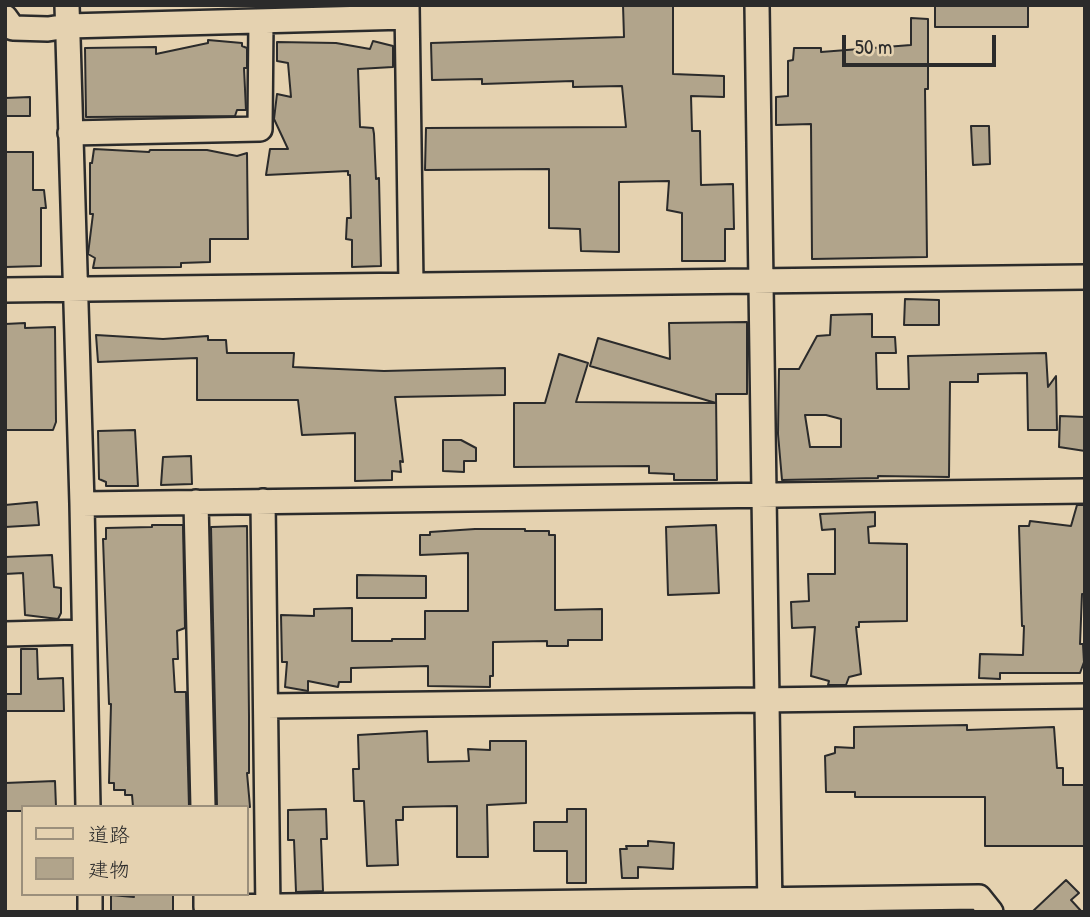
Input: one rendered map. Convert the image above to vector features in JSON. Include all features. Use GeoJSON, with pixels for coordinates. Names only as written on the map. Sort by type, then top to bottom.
{"type":"FeatureCollection","features":[{"type":"Feature","properties":{"kind":"street"},"geometry":{"type":"LineString","coordinates":[[757,5],[769,906]]}},
{"type":"Feature","properties":{"kind":"street"},"geometry":{"type":"LineString","coordinates":[[5,17],[13,28],[48,29],[67,16],[261,21],[407,11],[411,285]]}},
{"type":"Feature","properties":{"kind":"street"},"geometry":{"type":"LineString","coordinates":[[67,16],[88,805]]}},
{"type":"Feature","properties":{"kind":"street"},"geometry":{"type":"LineString","coordinates":[[70,133],[260,129],[261,21]]}},
{"type":"Feature","properties":{"kind":"street"},"geometry":{"type":"LineString","coordinates":[[5,290],[1085,277]]}},
{"type":"Feature","properties":{"kind":"street"},"geometry":{"type":"LineString","coordinates":[[82,504],[1085,491]]}},
{"type":"Feature","properties":{"kind":"street"},"geometry":{"type":"LineString","coordinates":[[263,501],[267,909]]}},
{"type":"Feature","properties":{"kind":"street"},"geometry":{"type":"LineString","coordinates":[[196,502],[204,805]]}},
{"type":"Feature","properties":{"kind":"street"},"geometry":{"type":"LineString","coordinates":[[5,634],[84,632]]}},
{"type":"Feature","properties":{"kind":"street"},"geometry":{"type":"LineString","coordinates":[[267,706],[1085,696]]}},
{"type":"Feature","properties":{"kind":"street"},"geometry":{"type":"LineString","coordinates":[[206,896],[206,907],[267,909],[769,906],[979,897],[991,912]]}},
{"type":"Feature","properties":{"kind":"building"},"geometry":{"type":"Polygon","coordinates":[[[623,5],[673,5],[673,74],[724,76],[724,97],[691,96],[692,131],[700,131],[701,185],[733,184],[734,229],[725,229],[725,261],[682,261],[682,213],[667,210],[669,181],[619,182],[619,252],[581,251],[580,229],[549,228],[549,169],[425,170],[426,128],[626,127],[622,86],[573,87],[573,81],[482,84],[482,79],[432,80],[431,43],[624,37],[623,5]]]}},
{"type":"Feature","properties":{"kind":"building"},"geometry":{"type":"Polygon","coordinates":[[[935,5],[1028,5],[1028,27],[935,27],[935,5]]]}},
{"type":"Feature","properties":{"kind":"building"},"geometry":{"type":"Polygon","coordinates":[[[911,18],[928,19],[928,89],[925,89],[927,257],[812,259],[811,124],[776,125],[776,97],[788,96],[788,61],[793,60],[794,48],[821,48],[821,52],[911,45],[911,18]]]}},
{"type":"Feature","properties":{"kind":"building"},"geometry":{"type":"Polygon","coordinates":[[[208,40],[242,43],[242,46],[247,48],[247,68],[244,68],[246,110],[237,110],[235,116],[86,117],[85,48],[156,47],[156,54],[208,43],[208,40]]]}},
{"type":"Feature","properties":{"kind":"building"},"geometry":{"type":"Polygon","coordinates":[[[373,41],[393,46],[393,67],[358,69],[360,127],[373,128],[374,134],[376,179],[379,178],[381,266],[352,267],[352,240],[346,239],[347,218],[351,218],[348,171],[266,175],[270,149],[288,149],[274,119],[277,94],[291,97],[288,63],[277,61],[277,42],[336,43],[370,49],[373,41]]]}},
{"type":"Feature","properties":{"kind":"building"},"geometry":{"type":"Polygon","coordinates":[[[30,97],[30,116],[5,116],[5,98],[30,97]]]}},
{"type":"Feature","properties":{"kind":"building"},"geometry":{"type":"Polygon","coordinates":[[[971,126],[989,126],[990,164],[973,165],[971,126]]]}},
{"type":"Feature","properties":{"kind":"building"},"geometry":{"type":"Polygon","coordinates":[[[94,149],[149,152],[207,150],[237,156],[247,153],[248,239],[210,239],[210,262],[181,263],[181,267],[93,268],[95,258],[88,254],[93,214],[90,214],[90,163],[94,149]]]}},
{"type":"Feature","properties":{"kind":"building"},"geometry":{"type":"Polygon","coordinates":[[[5,152],[33,152],[33,190],[44,190],[46,208],[41,208],[41,266],[5,267],[5,152]]]}},
{"type":"Feature","properties":{"kind":"building"},"geometry":{"type":"Polygon","coordinates":[[[905,299],[939,300],[939,325],[904,325],[905,299]]]}},
{"type":"Feature","properties":{"kind":"building"},"geometry":{"type":"Polygon","coordinates":[[[872,314],[872,337],[895,337],[896,353],[876,353],[877,389],[909,389],[908,356],[1046,353],[1048,387],[1056,376],[1057,430],[1028,430],[1027,373],[978,374],[978,382],[950,382],[949,477],[878,476],[782,480],[778,434],[779,369],[799,369],[817,336],[830,335],[831,315],[872,314]],[[805,415],[810,447],[841,447],[841,419],[826,415],[805,415]]]}},
{"type":"Feature","properties":{"kind":"building"},"geometry":{"type":"Polygon","coordinates":[[[747,322],[747,394],[716,394],[717,480],[674,480],[674,474],[649,473],[649,466],[514,467],[514,403],[545,403],[559,354],[588,363],[576,402],[716,403],[590,366],[598,338],[670,359],[669,323],[747,322]]]}},
{"type":"Feature","properties":{"kind":"building"},"geometry":{"type":"Polygon","coordinates":[[[25,323],[25,328],[55,327],[56,422],[53,430],[5,430],[5,324],[25,323]]]}},
{"type":"Feature","properties":{"kind":"building"},"geometry":{"type":"Polygon","coordinates":[[[96,335],[163,339],[208,336],[208,340],[226,340],[227,353],[294,353],[293,367],[384,371],[505,368],[505,395],[395,397],[403,462],[400,461],[401,472],[392,471],[392,480],[355,481],[355,433],[302,435],[298,400],[197,400],[197,358],[98,362],[96,335]]]}},
{"type":"Feature","properties":{"kind":"building"},"geometry":{"type":"Polygon","coordinates":[[[1060,416],[1085,417],[1085,451],[1059,447],[1060,416]]]}},
{"type":"Feature","properties":{"kind":"building"},"geometry":{"type":"Polygon","coordinates":[[[135,430],[138,486],[106,486],[106,482],[99,479],[98,431],[135,430]]]}},
{"type":"Feature","properties":{"kind":"building"},"geometry":{"type":"Polygon","coordinates":[[[443,440],[461,440],[476,448],[476,461],[464,461],[464,472],[443,471],[443,440]]]}},
{"type":"Feature","properties":{"kind":"building"},"geometry":{"type":"Polygon","coordinates":[[[191,456],[192,484],[161,485],[163,457],[191,456]]]}},
{"type":"Feature","properties":{"kind":"building"},"geometry":{"type":"Polygon","coordinates":[[[37,502],[39,525],[5,527],[5,505],[37,502]]]}},
{"type":"Feature","properties":{"kind":"building"},"geometry":{"type":"Polygon","coordinates":[[[1077,505],[1085,505],[1085,594],[1082,594],[1080,644],[1083,644],[1084,662],[1080,673],[1000,673],[1000,679],[979,678],[980,654],[1023,655],[1019,526],[1029,526],[1030,521],[1071,526],[1077,505]]]}},
{"type":"Feature","properties":{"kind":"building"},"geometry":{"type":"Polygon","coordinates":[[[875,512],[875,526],[868,527],[869,543],[907,544],[907,621],[859,622],[859,627],[856,627],[861,674],[849,677],[846,685],[828,685],[829,681],[811,676],[815,627],[792,628],[791,602],[809,601],[808,574],[835,574],[835,529],[822,530],[820,514],[875,512]]]}},
{"type":"Feature","properties":{"kind":"building"},"geometry":{"type":"Polygon","coordinates":[[[183,525],[185,628],[177,631],[178,659],[173,659],[175,692],[186,692],[189,805],[133,805],[132,795],[125,795],[125,790],[114,790],[114,783],[109,783],[111,704],[103,539],[106,539],[106,528],[183,525]]]}},
{"type":"Feature","properties":{"kind":"building"},"geometry":{"type":"Polygon","coordinates":[[[716,525],[719,593],[668,595],[666,527],[716,525]]]}},
{"type":"Feature","properties":{"kind":"building"},"geometry":{"type":"Polygon","coordinates":[[[247,526],[247,773],[250,807],[217,805],[211,527],[247,526]]]}},
{"type":"Feature","properties":{"kind":"building"},"geometry":{"type":"Polygon","coordinates":[[[475,529],[525,529],[549,531],[549,535],[555,535],[555,610],[602,609],[602,640],[568,640],[568,646],[547,646],[547,641],[493,642],[493,676],[490,676],[490,687],[428,686],[428,666],[351,668],[351,682],[339,682],[338,687],[308,681],[308,691],[285,687],[287,662],[282,662],[281,615],[314,616],[314,609],[352,608],[352,641],[392,641],[425,639],[425,611],[468,611],[468,553],[420,555],[420,535],[475,529]]]}},
{"type":"Feature","properties":{"kind":"building"},"geometry":{"type":"Polygon","coordinates":[[[52,555],[54,587],[61,588],[61,613],[58,619],[25,615],[23,573],[5,574],[5,557],[52,555]]]}},
{"type":"Feature","properties":{"kind":"building"},"geometry":{"type":"Polygon","coordinates":[[[357,575],[426,576],[426,598],[357,598],[357,575]]]}},
{"type":"Feature","properties":{"kind":"building"},"geometry":{"type":"Polygon","coordinates":[[[21,649],[37,649],[38,679],[63,678],[64,711],[5,711],[5,694],[21,694],[21,649]]]}},
{"type":"Feature","properties":{"kind":"building"},"geometry":{"type":"Polygon","coordinates":[[[967,725],[967,730],[1054,727],[1057,768],[1063,768],[1063,785],[1085,785],[1085,846],[985,846],[985,797],[855,797],[855,792],[826,792],[825,756],[835,753],[835,747],[854,748],[854,727],[967,725]]]}},
{"type":"Feature","properties":{"kind":"building"},"geometry":{"type":"Polygon","coordinates":[[[427,731],[428,762],[469,761],[468,749],[490,750],[490,741],[526,741],[526,803],[487,805],[488,857],[457,857],[457,806],[403,807],[403,820],[396,820],[398,865],[367,866],[364,801],[354,801],[353,769],[359,769],[358,735],[427,731]]]}},
{"type":"Feature","properties":{"kind":"building"},"geometry":{"type":"Polygon","coordinates":[[[55,781],[56,805],[21,805],[21,811],[5,811],[5,783],[55,781]]]}},
{"type":"Feature","properties":{"kind":"building"},"geometry":{"type":"Polygon","coordinates":[[[326,809],[327,839],[321,839],[323,891],[296,892],[294,840],[288,840],[288,810],[326,809]]]}},
{"type":"Feature","properties":{"kind":"building"},"geometry":{"type":"Polygon","coordinates":[[[567,809],[586,809],[586,883],[567,883],[567,851],[534,851],[534,822],[567,822],[567,809]]]}},
{"type":"Feature","properties":{"kind":"building"},"geometry":{"type":"Polygon","coordinates":[[[648,841],[674,843],[673,869],[638,867],[638,878],[622,878],[620,849],[627,849],[626,846],[648,846],[648,841]]]}},
{"type":"Feature","properties":{"kind":"building"},"geometry":{"type":"Polygon","coordinates":[[[1066,880],[1079,893],[1071,900],[1082,912],[1032,912],[1066,880]]]}},
{"type":"Feature","properties":{"kind":"building"},"geometry":{"type":"Polygon","coordinates":[[[111,896],[173,896],[173,912],[111,912],[111,896]]]}}]}
